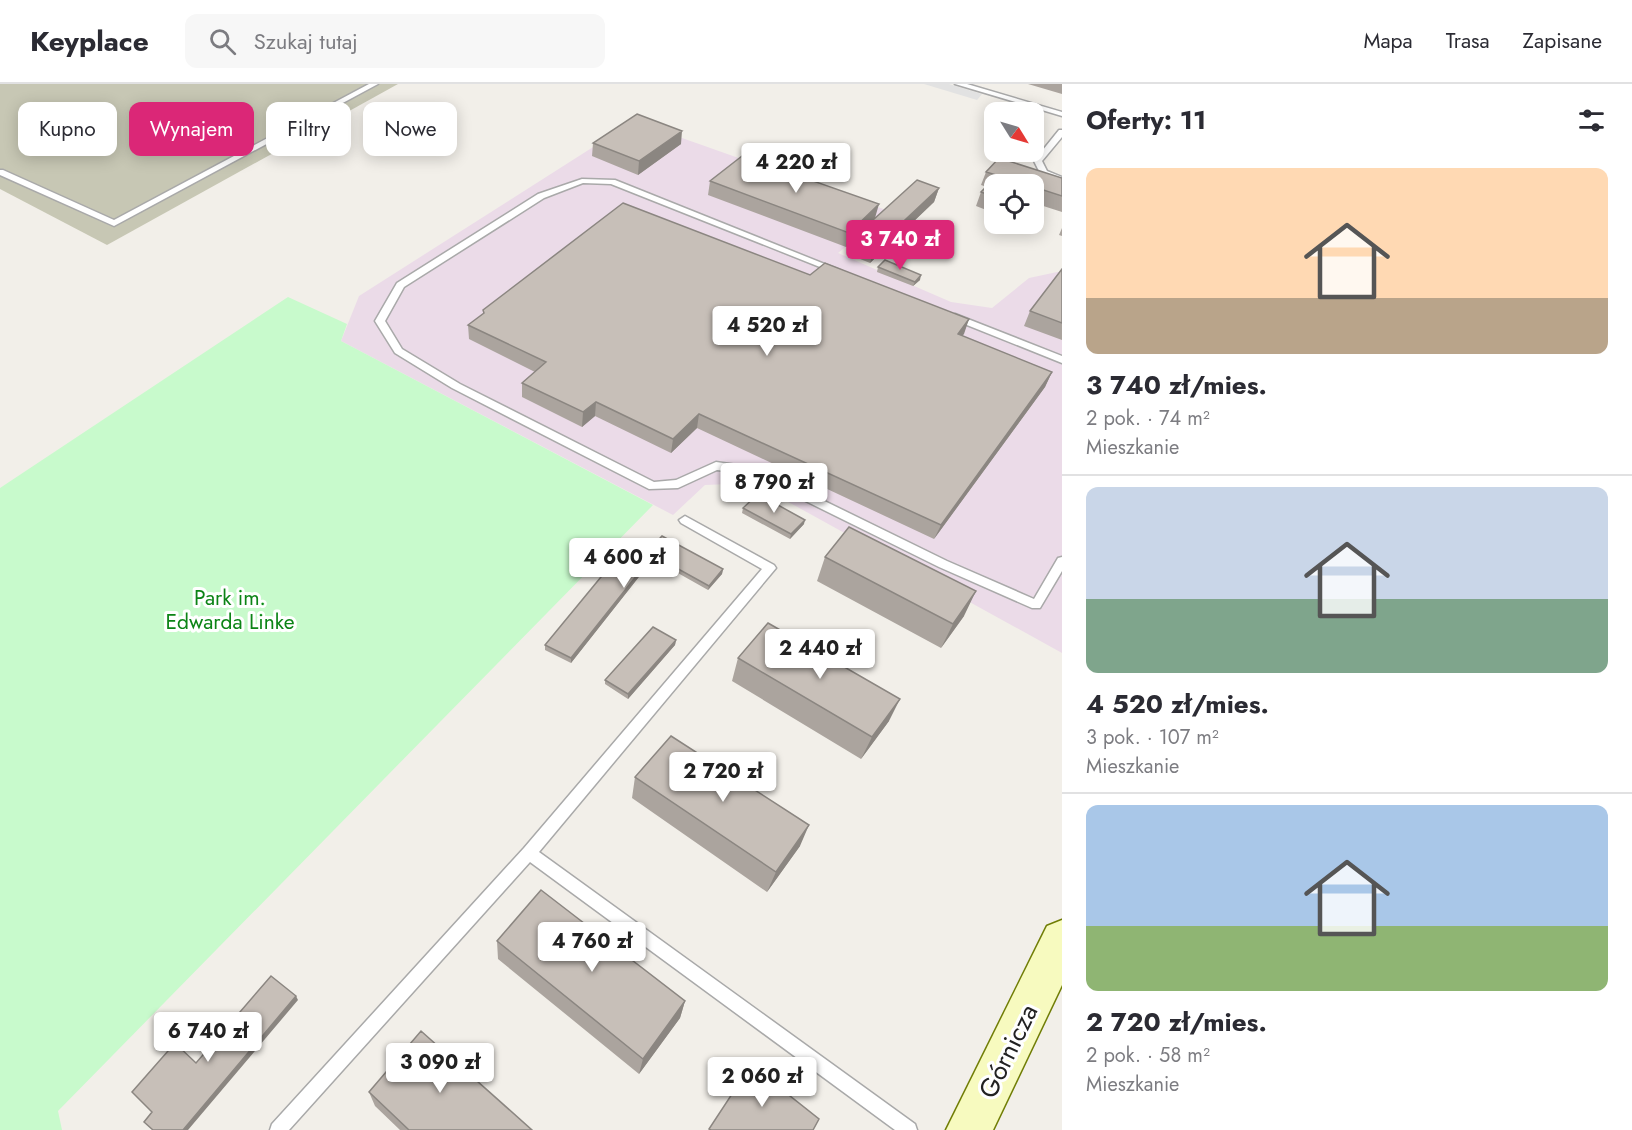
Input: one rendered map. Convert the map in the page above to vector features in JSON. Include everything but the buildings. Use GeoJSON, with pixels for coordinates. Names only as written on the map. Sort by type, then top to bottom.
{"type":"FeatureCollection","features":[{"type":"Feature","properties":{"kind":"street","name":"Górnicza"},"geometry":{"type":"LineString","coordinates":[[969,1130],[1062,940]]}},
{"type":"Feature","properties":{"kind":"lane"},"geometry":{"type":"LineString","coordinates":[[0,172],[114,223],[374,84]]}},
{"type":"Feature","properties":{"kind":"lane"},"geometry":{"type":"LineString","coordinates":[[959,84],[1062,114]]}},
{"type":"Feature","properties":{"kind":"lane"},"geometry":{"type":"LineString","coordinates":[[1062,132],[1038,161],[1044,173],[1062,180]]}},
{"type":"Feature","properties":{"kind":"lane"},"geometry":{"type":"LineString","coordinates":[[845,273],[612,182],[582,180],[541,196],[400,285],[380,321],[398,351],[456,386],[653,486],[678,484],[716,466],[753,471],[943,564],[1036,605],[1062,561]]}},
{"type":"Feature","properties":{"kind":"lane"},"geometry":{"type":"LineString","coordinates":[[949,315],[1062,360]]}},
{"type":"Feature","properties":{"kind":"lane"},"geometry":{"type":"LineString","coordinates":[[278,1130],[530,853],[770,568],[685,520]]}},
{"type":"Feature","properties":{"kind":"lane"},"geometry":{"type":"LineString","coordinates":[[530,853],[909,1130]]}},
{"type":"Feature","properties":{"kind":"shaded area"},"geometry":{"type":"Polygon","coordinates":[[[0,84],[398,84],[351,110],[351,102],[266,102],[266,156],[268,156],[107,245],[0,189],[0,84]]]}},
{"type":"Feature","properties":{"kind":"shaded area"},"geometry":{"type":"Polygon","coordinates":[[[924,84],[949,84],[982,94],[977,100],[924,84]]]}},
{"type":"Feature","properties":{"kind":"shaded area"},"geometry":{"type":"Polygon","coordinates":[[[634,121],[889,211],[838,253],[951,302],[992,308],[1029,278],[1062,271],[1062,653],[754,483],[705,485],[673,515],[341,341],[359,296],[634,121]]]}},
{"type":"Feature","properties":{"kind":"green space","name":"Park im. Edwarda Linke"},"geometry":{"type":"Polygon","coordinates":[[[288,297],[347,324],[341,341],[653,505],[58,1111],[62,1130],[0,1130],[0,488],[288,297]]]}}]}
